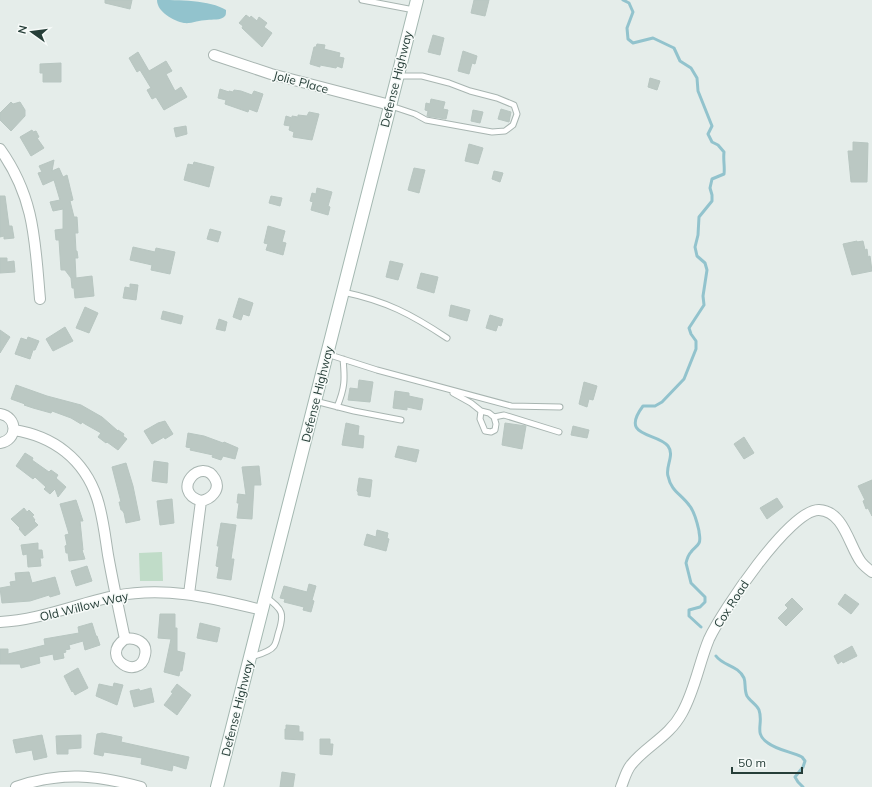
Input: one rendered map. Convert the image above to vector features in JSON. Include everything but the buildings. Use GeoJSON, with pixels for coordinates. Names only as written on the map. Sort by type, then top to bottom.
{"type":"FeatureCollection","features":[{"type":"Feature","properties":{"kind":"main road","name":"Defense Highway"},"geometry":{"type":"LineString","coordinates":[[217,787],[415,5]]}},
{"type":"Feature","properties":{"kind":"street","name":"Jolie Place"},"geometry":{"type":"LineString","coordinates":[[214,55],[278,76],[390,105]]}},
{"type":"Feature","properties":{"kind":"street"},"geometry":{"type":"LineString","coordinates":[[0,149],[19,181],[31,216],[35,237],[40,299]]}},
{"type":"Feature","properties":{"kind":"street"},"geometry":{"type":"LineString","coordinates":[[0,414],[9,417],[13,424],[14,430],[11,438],[0,443]]}},
{"type":"Feature","properties":{"kind":"street"},"geometry":{"type":"LineString","coordinates":[[14,430],[41,437],[56,444],[70,455],[85,473],[91,484],[101,512],[125,639]]}},
{"type":"Feature","properties":{"kind":"street"},"geometry":{"type":"LineString","coordinates":[[189,594],[201,501]]}},
{"type":"Feature","properties":{"kind":"street","name":"Cox Road"},"geometry":{"type":"LineString","coordinates":[[621,787],[632,765],[668,733],[682,713],[688,702],[709,639],[729,603],[777,541],[799,518],[809,512],[817,510],[825,511],[833,516],[840,523],[860,561],[872,572]]}},
{"type":"Feature","properties":{"kind":"street","name":"Old Willow Way"},"geometry":{"type":"LineString","coordinates":[[0,622],[29,619],[82,604],[116,596],[143,592],[205,596],[262,610]]}},
{"type":"Feature","properties":{"kind":"street"},"geometry":{"type":"LineString","coordinates":[[16,787],[42,779],[62,776],[82,776],[99,777],[138,787]]}},
{"type":"Feature","properties":{"kind":"lane"},"geometry":{"type":"LineString","coordinates":[[362,0],[415,5]]}},
{"type":"Feature","properties":{"kind":"lane"},"geometry":{"type":"LineString","coordinates":[[390,105],[415,114],[426,120],[492,132],[505,131],[513,125],[517,114],[514,105],[497,98],[422,76],[397,76]]}},
{"type":"Feature","properties":{"kind":"lane"},"geometry":{"type":"LineString","coordinates":[[343,292],[379,301],[395,307],[421,321],[447,338]]}},
{"type":"Feature","properties":{"kind":"lane"},"geometry":{"type":"LineString","coordinates":[[327,354],[377,370],[511,406],[560,407]]}},
{"type":"Feature","properties":{"kind":"lane"},"geometry":{"type":"LineString","coordinates":[[337,407],[344,389],[345,378],[343,359]]}},
{"type":"Feature","properties":{"kind":"lane"},"geometry":{"type":"LineString","coordinates":[[447,389],[471,402],[481,411],[490,413],[494,417],[496,424],[495,430],[490,432],[485,431],[480,419],[481,411]]}},
{"type":"Feature","properties":{"kind":"lane"},"geometry":{"type":"LineString","coordinates":[[315,401],[401,420]]}},
{"type":"Feature","properties":{"kind":"lane"},"geometry":{"type":"LineString","coordinates":[[494,417],[504,416],[559,432]]}},
{"type":"Feature","properties":{"kind":"lane"},"geometry":{"type":"LineString","coordinates":[[250,657],[274,647],[283,620],[281,611],[276,604],[266,597]]}},
{"type":"Feature","properties":{"kind":"green space"},"geometry":{"type":"Polygon","coordinates":[[[162,552],[163,581],[140,581],[139,553],[162,552]]]}},
{"type":"Feature","properties":{"kind":"water"},"geometry":{"type":"Polygon","coordinates":[[[157,0],[203,2],[226,10],[226,14],[223,18],[219,19],[184,23],[171,18],[163,12],[157,0]]]}},
{"type":"Feature","properties":{"kind":"waterway"},"geometry":{"type":"LineString","coordinates":[[623,0],[629,3],[633,12],[627,28],[628,39],[633,43],[653,38],[674,48],[680,61],[691,68],[697,78],[698,91],[712,126],[708,134],[712,142],[718,145],[724,152],[724,174],[712,179],[710,188],[712,201],[699,217],[698,235],[695,247],[697,256],[705,263],[707,270],[703,296],[704,305],[689,328],[696,341],[696,349],[684,379],[662,402],[655,406],[643,406],[637,416],[635,424],[637,429],[642,433],[656,438],[668,446],[671,453],[667,472],[669,481],[674,489],[686,501],[696,517],[700,541],[687,558],[686,563],[691,583],[705,597],[705,602],[700,607],[689,610],[689,616],[701,627]]}},
{"type":"Feature","properties":{"kind":"waterway"},"geometry":{"type":"LineString","coordinates":[[716,656],[722,662],[738,670],[744,678],[747,696],[759,710],[761,736],[768,743],[802,757],[805,761],[803,767],[795,777],[803,787]]}}]}
